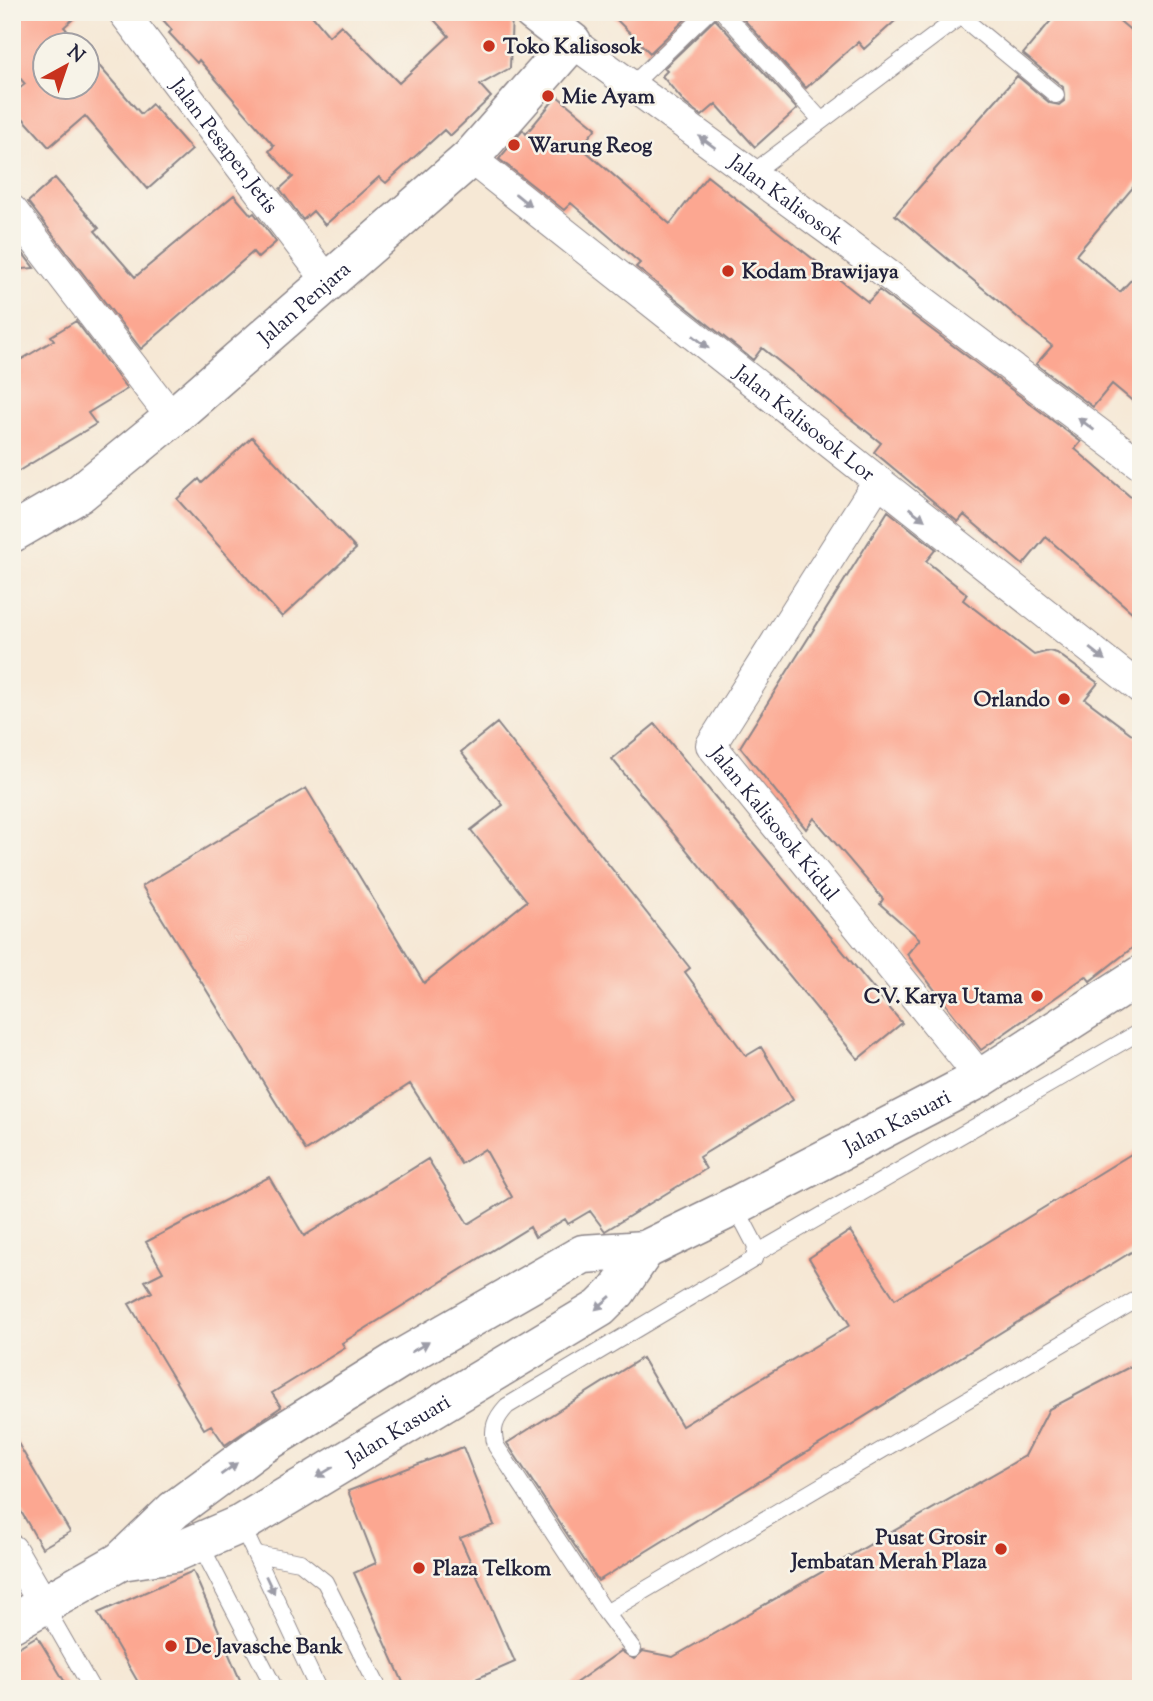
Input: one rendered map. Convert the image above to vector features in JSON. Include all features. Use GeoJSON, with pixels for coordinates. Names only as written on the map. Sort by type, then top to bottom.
{"type":"FeatureCollection","features":[{"type":"Feature","properties":{"kind":"street","name":"Jalan Pesapen Jetis"},"geometry":{"type":"LineString","coordinates":[[123,12],[327,280]]}},
{"type":"Feature","properties":{"kind":"street","name":"Jalan Kalisosok"},"geometry":{"type":"LineString","coordinates":[[533,12],[1141,465]]}},
{"type":"Feature","properties":{"kind":"street","name":"Jalan Penjara"},"geometry":{"type":"LineString","coordinates":[[12,533],[79,494],[172,418],[470,158],[572,42]]}},
{"type":"Feature","properties":{"kind":"street","name":"Jalan Kalisosok Lor"},"geometry":{"type":"LineString","coordinates":[[470,158],[877,483],[1141,689]]}},
{"type":"Feature","properties":{"kind":"street"},"geometry":{"type":"LineString","coordinates":[[12,210],[172,418]]}},
{"type":"Feature","properties":{"kind":"street","name":"Jalan Kalisosok Kidul"},"geometry":{"type":"LineString","coordinates":[[877,483],[711,745],[981,1078]]}},
{"type":"Feature","properties":{"kind":"street","name":"Jalan Kasuari"},"geometry":{"type":"LineString","coordinates":[[28,1613],[121,1561],[174,1510],[259,1447],[400,1359],[583,1254],[645,1250],[735,1206],[981,1078],[1141,975]]}},
{"type":"Feature","properties":{"kind":"street","name":"Jalan Kasuari"},"geometry":{"type":"LineString","coordinates":[[121,1561],[174,1553],[200,1544],[248,1539],[600,1308],[617,1291],[645,1250]]}},
{"type":"Feature","properties":{"kind":"street"},"geometry":{"type":"LineString","coordinates":[[12,1550],[28,1613]]}},
{"type":"Feature","properties":{"kind":"lane"},"geometry":{"type":"LineString","coordinates":[[631,86],[708,12]]}},
{"type":"Feature","properties":{"kind":"lane"},"geometry":{"type":"LineString","coordinates":[[723,12],[821,120]]}},
{"type":"Feature","properties":{"kind":"lane"},"geometry":{"type":"LineString","coordinates":[[751,174],[962,14],[1056,95]]}},
{"type":"Feature","properties":{"kind":"lane"},"geometry":{"type":"LineString","coordinates":[[633,1649],[606,1613],[496,1446],[493,1434],[497,1417],[507,1406],[746,1265],[757,1253],[1141,1031]]}},
{"type":"Feature","properties":{"kind":"lane"},"geometry":{"type":"LineString","coordinates":[[735,1206],[757,1253]]}},
{"type":"Feature","properties":{"kind":"lane"},"geometry":{"type":"LineString","coordinates":[[606,1613],[1141,1297]]}},
{"type":"Feature","properties":{"kind":"lane"},"geometry":{"type":"LineString","coordinates":[[248,1539],[318,1689]]}},
{"type":"Feature","properties":{"kind":"lane"},"geometry":{"type":"LineString","coordinates":[[248,1539],[300,1562],[325,1581],[379,1689]]}},
{"type":"Feature","properties":{"kind":"lane"},"geometry":{"type":"LineString","coordinates":[[200,1544],[275,1689]]}},
{"type":"Feature","properties":{"kind":"lane"},"geometry":{"type":"LineString","coordinates":[[28,1613],[92,1689]]}},
{"type":"Feature","properties":{"kind":"building"},"geometry":{"type":"Polygon","coordinates":[[[12,12],[81,12],[64,27],[68,32],[32,32],[32,102],[102,102],[102,69],[141,114],[152,104],[192,150],[148,189],[85,116],[49,147],[12,106],[12,95],[25,84],[12,69],[12,12]]]}},
{"type":"Feature","properties":{"kind":"building"},"geometry":{"type":"Polygon","coordinates":[[[156,12],[309,12],[329,36],[341,25],[399,83],[449,36],[427,12],[512,12],[510,68],[480,85],[491,97],[450,136],[444,130],[386,183],[379,177],[325,225],[313,211],[303,220],[280,189],[293,177],[269,151],[274,146],[199,60],[197,63],[169,33],[172,30],[156,12]]]}},
{"type":"Feature","properties":{"kind":"building"},"geometry":{"type":"Polygon","coordinates":[[[609,12],[693,12],[650,53],[609,12]]]}},
{"type":"Feature","properties":{"kind":"building"},"geometry":{"type":"Polygon","coordinates":[[[737,12],[905,12],[864,49],[858,42],[806,88],[737,12]]]}},
{"type":"Feature","properties":{"kind":"building"},"geometry":{"type":"Polygon","coordinates":[[[1058,12],[1109,12],[1141,39],[1141,178],[1076,255],[1120,292],[1141,269],[1141,408],[1112,384],[1093,407],[1036,364],[1052,346],[895,215],[1017,76],[1050,103],[1059,105],[1064,101],[1063,87],[1023,54],[1058,12]]]}},
{"type":"Feature","properties":{"kind":"building"},"geometry":{"type":"Polygon","coordinates":[[[715,19],[797,109],[755,147],[716,104],[702,116],[686,104],[662,76],[667,71],[664,68],[715,19]]]}},
{"type":"Feature","properties":{"kind":"building"},"geometry":{"type":"Polygon","coordinates":[[[557,96],[596,128],[581,147],[670,224],[707,176],[868,302],[879,290],[1081,442],[1075,449],[1141,506],[1141,620],[1046,537],[1023,565],[964,515],[958,522],[874,452],[881,443],[762,348],[753,360],[636,267],[640,263],[571,203],[564,210],[499,159],[523,130],[526,134],[557,96]]]}},
{"type":"Feature","properties":{"kind":"building"},"geometry":{"type":"Polygon","coordinates":[[[55,178],[99,228],[95,231],[135,277],[234,195],[251,215],[254,213],[276,242],[258,258],[253,252],[141,349],[28,202],[55,178]]]}},
{"type":"Feature","properties":{"kind":"building"},"geometry":{"type":"Polygon","coordinates":[[[12,239],[34,268],[12,270],[12,239]]]}},
{"type":"Feature","properties":{"kind":"building"},"geometry":{"type":"Polygon","coordinates":[[[76,321],[127,389],[88,413],[96,424],[12,475],[12,365],[54,340],[51,336],[76,321]]]}},
{"type":"Feature","properties":{"kind":"building"},"geometry":{"type":"Polygon","coordinates":[[[252,437],[356,549],[282,617],[177,499],[199,479],[202,483],[252,437]]]}},
{"type":"Feature","properties":{"kind":"building"},"geometry":{"type":"Polygon","coordinates":[[[888,511],[936,549],[926,561],[967,594],[963,600],[1034,655],[1049,651],[1057,653],[1098,683],[1085,699],[1141,741],[1141,941],[1090,981],[1086,976],[981,1050],[907,954],[920,939],[880,904],[883,899],[814,818],[806,829],[740,747],[888,511]]]}},
{"type":"Feature","properties":{"kind":"building"},"geometry":{"type":"Polygon","coordinates":[[[497,723],[690,968],[685,972],[746,1056],[761,1047],[793,1100],[699,1157],[706,1169],[605,1231],[590,1211],[568,1224],[565,1219],[535,1237],[530,1227],[342,1343],[345,1348],[272,1393],[281,1407],[225,1445],[211,1425],[204,1429],[129,1304],[152,1292],[145,1281],[163,1272],[146,1242],[269,1177],[304,1236],[428,1159],[468,1224],[512,1197],[485,1149],[461,1164],[410,1084],[306,1151],[142,886],[306,788],[424,983],[527,901],[471,830],[503,805],[461,752],[497,723]]]}},
{"type":"Feature","properties":{"kind":"building"},"geometry":{"type":"Polygon","coordinates":[[[655,724],[902,1023],[858,1059],[612,759],[655,724]]]}},
{"type":"Feature","properties":{"kind":"building"},"geometry":{"type":"Polygon","coordinates":[[[1141,1148],[1141,1246],[598,1581],[507,1443],[642,1358],[682,1426],[850,1325],[809,1258],[850,1231],[895,1299],[1141,1148]]]}},
{"type":"Feature","properties":{"kind":"building","name":"Pusat Grosir Jembatan Merah Plaza"},"geometry":{"type":"Polygon","coordinates":[[[1141,1361],[1141,1689],[567,1689],[621,1651],[634,1659],[643,1651],[673,1657],[1025,1456],[1049,1409],[1141,1361]]]}},
{"type":"Feature","properties":{"kind":"building"},"geometry":{"type":"Polygon","coordinates":[[[12,1433],[70,1532],[42,1548],[12,1496],[12,1433]]]}},
{"type":"Feature","properties":{"kind":"building","name":"Plaza Telkom"},"geometry":{"type":"Polygon","coordinates":[[[463,1447],[494,1525],[460,1538],[515,1662],[453,1689],[406,1689],[354,1573],[376,1563],[348,1491],[463,1447]]]}},
{"type":"Feature","properties":{"kind":"building","name":"De Javasche Bank"},"geometry":{"type":"Polygon","coordinates":[[[193,1571],[244,1689],[142,1689],[98,1613],[193,1571]]]}},
{"type":"Feature","properties":{"kind":"building"},"geometry":{"type":"Polygon","coordinates":[[[37,1636],[69,1689],[12,1689],[12,1651],[37,1636]]]}},
{"type":"Feature","properties":{"kind":"place","name":"Toko Kalisosok"},"geometry":{"type":"Point","coordinates":[489,46]}},
{"type":"Feature","properties":{"kind":"place","name":"Mie Ayam"},"geometry":{"type":"Point","coordinates":[548,96]}},
{"type":"Feature","properties":{"kind":"place","name":"Warung Reog"},"geometry":{"type":"Point","coordinates":[514,145]}},
{"type":"Feature","properties":{"kind":"place","name":"Kodam Brawijaya"},"geometry":{"type":"Point","coordinates":[728,271]}},
{"type":"Feature","properties":{"kind":"place","name":"Orlando"},"geometry":{"type":"Point","coordinates":[1064,699]}},
{"type":"Feature","properties":{"kind":"place","name":"CV. Karya Utama"},"geometry":{"type":"Point","coordinates":[1037,996]}},
{"type":"Feature","properties":{"kind":"place","name":"Pusat Grosir Jembatan Merah Plaza"},"geometry":{"type":"Point","coordinates":[1001,1549]}},
{"type":"Feature","properties":{"kind":"place","name":"Plaza Telkom"},"geometry":{"type":"Point","coordinates":[419,1568]}},
{"type":"Feature","properties":{"kind":"place","name":"De Javasche Bank"},"geometry":{"type":"Point","coordinates":[171,1646]}}]}
